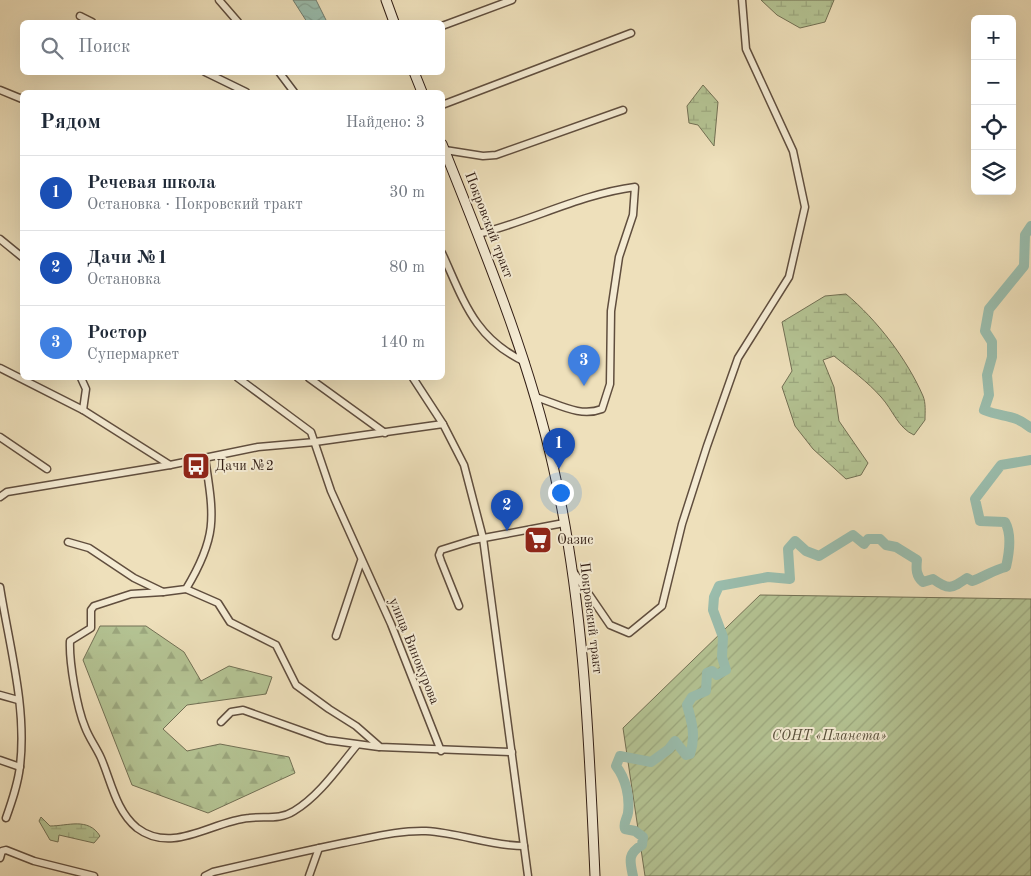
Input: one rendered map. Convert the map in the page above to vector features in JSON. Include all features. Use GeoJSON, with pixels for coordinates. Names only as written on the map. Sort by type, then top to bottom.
{"type":"FeatureCollection","features":[{"type":"Feature","properties":{"kind":"main road"},"geometry":{"type":"LineString","coordinates":[[386,0],[393,20]]}},
{"type":"Feature","properties":{"kind":"main road"},"geometry":{"type":"LineString","coordinates":[[415,75],[421,90]]}},
{"type":"Feature","properties":{"kind":"main road","name":"Покровский тракт"},"geometry":{"type":"LineString","coordinates":[[445,150],[513,325],[554,468],[571,568],[586,690],[595,876]]}},
{"type":"Feature","properties":{"kind":"street"},"geometry":{"type":"LineString","coordinates":[[219,0],[236,20]]}},
{"type":"Feature","properties":{"kind":"street"},"geometry":{"type":"LineString","coordinates":[[445,25],[512,0]]}},
{"type":"Feature","properties":{"kind":"street"},"geometry":{"type":"LineString","coordinates":[[571,568],[610,625],[629,633],[662,606],[682,524],[738,358],[789,277],[805,207],[793,151],[746,49],[742,0]]}},
{"type":"Feature","properties":{"kind":"street"},"geometry":{"type":"LineString","coordinates":[[80,16],[88,20]]}},
{"type":"Feature","properties":{"kind":"street"},"geometry":{"type":"LineString","coordinates":[[445,104],[631,33]]}},
{"type":"Feature","properties":{"kind":"street"},"geometry":{"type":"LineString","coordinates":[[210,75],[242,90]]}},
{"type":"Feature","properties":{"kind":"street"},"geometry":{"type":"LineString","coordinates":[[281,75],[292,90]]}},
{"type":"Feature","properties":{"kind":"street"},"geometry":{"type":"LineString","coordinates":[[0,90],[20,98]]}},
{"type":"Feature","properties":{"kind":"street"},"geometry":{"type":"LineString","coordinates":[[445,147],[483,156],[496,156],[623,110]]}},
{"type":"Feature","properties":{"kind":"street"},"geometry":{"type":"LineString","coordinates":[[478,234],[512,226],[609,190],[634,188],[633,215],[619,257],[611,311],[610,384],[602,409],[591,413],[568,409],[535,397]]}},
{"type":"Feature","properties":{"kind":"street"},"geometry":{"type":"LineString","coordinates":[[0,239],[20,256]]}},
{"type":"Feature","properties":{"kind":"street"},"geometry":{"type":"LineString","coordinates":[[445,260],[463,300],[482,331],[496,346],[525,362]]}},
{"type":"Feature","properties":{"kind":"street"},"geometry":{"type":"LineString","coordinates":[[0,368],[20,378]]}},
{"type":"Feature","properties":{"kind":"street"},"geometry":{"type":"LineString","coordinates":[[23,380],[82,410],[170,465]]}},
{"type":"Feature","properties":{"kind":"street"},"geometry":{"type":"LineString","coordinates":[[82,380],[86,389],[82,410]]}},
{"type":"Feature","properties":{"kind":"street"},"geometry":{"type":"LineString","coordinates":[[241,380],[306,428],[315,442]]}},
{"type":"Feature","properties":{"kind":"street"},"geometry":{"type":"LineString","coordinates":[[312,380],[385,433]]}},
{"type":"Feature","properties":{"kind":"street"},"geometry":{"type":"LineString","coordinates":[[414,380],[443,424],[464,466],[483,538],[528,876]]}},
{"type":"Feature","properties":{"kind":"street"},"geometry":{"type":"LineString","coordinates":[[0,497],[3,492],[170,465],[273,445],[315,442],[443,424]]}},
{"type":"Feature","properties":{"kind":"street"},"geometry":{"type":"LineString","coordinates":[[0,437],[48,469]]}},
{"type":"Feature","properties":{"kind":"street","name":"улица Винокурова"},"geometry":{"type":"LineString","coordinates":[[315,442],[332,491],[361,561],[391,624],[441,751]]}},
{"type":"Feature","properties":{"kind":"street"},"geometry":{"type":"LineString","coordinates":[[186,589],[209,541],[213,518],[205,458]]}},
{"type":"Feature","properties":{"kind":"street"},"geometry":{"type":"LineString","coordinates":[[459,606],[439,555],[446,547],[564,523]]}},
{"type":"Feature","properties":{"kind":"street"},"geometry":{"type":"LineString","coordinates":[[68,542],[88,548],[134,578],[163,592]]}},
{"type":"Feature","properties":{"kind":"street"},"geometry":{"type":"LineString","coordinates":[[336,636],[361,561]]}},
{"type":"Feature","properties":{"kind":"street"},"geometry":{"type":"LineString","coordinates":[[0,587],[18,700],[21,736],[20,767],[6,818]]}},
{"type":"Feature","properties":{"kind":"street"},"geometry":{"type":"LineString","coordinates":[[357,746],[312,797],[292,812],[267,818],[249,818],[199,832],[185,838],[160,838],[135,826],[119,803],[101,758],[85,728],[77,700],[70,645],[72,638],[91,628],[91,610],[94,606],[130,594],[186,589],[218,602],[230,622],[276,645],[296,685],[329,710],[356,726],[380,747]]}},
{"type":"Feature","properties":{"kind":"street"},"geometry":{"type":"LineString","coordinates":[[0,628],[7,632]]}},
{"type":"Feature","properties":{"kind":"street"},"geometry":{"type":"LineString","coordinates":[[0,695],[18,700]]}},
{"type":"Feature","properties":{"kind":"street"},"geometry":{"type":"LineString","coordinates":[[220,722],[231,712],[243,710],[327,740],[357,746],[441,751],[512,752]]}},
{"type":"Feature","properties":{"kind":"street"},"geometry":{"type":"LineString","coordinates":[[0,760],[20,767]]}},
{"type":"Feature","properties":{"kind":"street"},"geometry":{"type":"LineString","coordinates":[[205,876],[213,872],[378,836],[426,832],[473,837],[504,845],[524,846]]}},
{"type":"Feature","properties":{"kind":"street"},"geometry":{"type":"LineString","coordinates":[[309,876],[318,848]]}},
{"type":"Feature","properties":{"kind":"street"},"geometry":{"type":"LineString","coordinates":[[0,858],[2,851],[6,850],[34,861],[94,876]]}},
{"type":"Feature","properties":{"kind":"green space"},"geometry":{"type":"Polygon","coordinates":[[[761,0],[834,0],[825,22],[800,28],[777,15],[761,0]]]}},
{"type":"Feature","properties":{"kind":"green space"},"geometry":{"type":"Polygon","coordinates":[[[703,85],[718,102],[714,146],[698,125],[689,123],[687,106],[703,85]]]}},
{"type":"Feature","properties":{"kind":"green space"},"geometry":{"type":"Polygon","coordinates":[[[846,294],[880,328],[909,368],[925,402],[925,420],[914,435],[908,432],[881,397],[859,376],[834,356],[823,360],[834,387],[839,421],[868,463],[861,475],[846,479],[813,449],[795,426],[782,387],[792,371],[782,322],[825,296],[846,294]]]}},
{"type":"Feature","properties":{"kind":"green space","name":"СОНТ «Планета»"},"geometry":{"type":"Polygon","coordinates":[[[760,595],[1031,599],[1031,876],[645,876],[623,728],[760,595]]]}},
{"type":"Feature","properties":{"kind":"green space"},"geometry":{"type":"Polygon","coordinates":[[[100,626],[146,626],[184,652],[201,681],[229,666],[272,677],[266,694],[187,705],[163,729],[187,751],[220,744],[289,757],[295,773],[208,813],[132,785],[83,660],[100,626]]]}},
{"type":"Feature","properties":{"kind":"green space"},"geometry":{"type":"Polygon","coordinates":[[[41,817],[50,826],[84,824],[90,826],[100,836],[94,843],[59,835],[58,842],[50,840],[39,821],[41,817]]]}},
{"type":"Feature","properties":{"kind":"water"},"geometry":{"type":"Polygon","coordinates":[[[293,0],[316,0],[326,20],[306,20],[293,0]]]}},
{"type":"Feature","properties":{"kind":"waterway"},"geometry":{"type":"LineString","coordinates":[[1031,226],[1025,235],[1024,266],[989,309],[985,331],[992,342],[992,357],[987,375],[989,395],[984,410],[1019,420],[1031,428]]}},
{"type":"Feature","properties":{"kind":"waterway"},"geometry":{"type":"LineString","coordinates":[[633,876],[631,858],[637,848],[642,845],[643,837],[635,831],[625,829],[628,813],[628,795],[625,782],[616,766],[620,756],[651,762],[669,749],[675,741],[686,755],[690,754],[693,736],[687,705],[692,697],[706,691],[707,673],[712,671],[717,675],[726,670],[722,657],[723,637],[713,610],[714,597],[719,586],[768,577],[790,579],[788,549],[795,541],[806,551],[819,556],[853,535],[864,544],[868,539],[880,539],[886,545],[896,547],[917,560],[917,572],[923,582],[933,579],[950,587],[967,578],[972,581],[1006,567],[1009,550],[1009,532],[1005,522],[980,521],[975,499],[1001,465],[1031,460]]}},
{"type":"Feature","properties":{"kind":"place","name":"Ростор"},"geometry":{"type":"Point","coordinates":[584,386]}},
{"type":"Feature","properties":{"kind":"place","name":"Дачи №2"},"geometry":{"type":"Point","coordinates":[196,466]}},
{"type":"Feature","properties":{"kind":"place","name":"Речевая школа"},"geometry":{"type":"Point","coordinates":[559,469]}},
{"type":"Feature","properties":{"kind":"place","name":"Дачи №1"},"geometry":{"type":"Point","coordinates":[507,531]}},
{"type":"Feature","properties":{"kind":"place","name":"Оазис"},"geometry":{"type":"Point","coordinates":[538,540]}}]}
